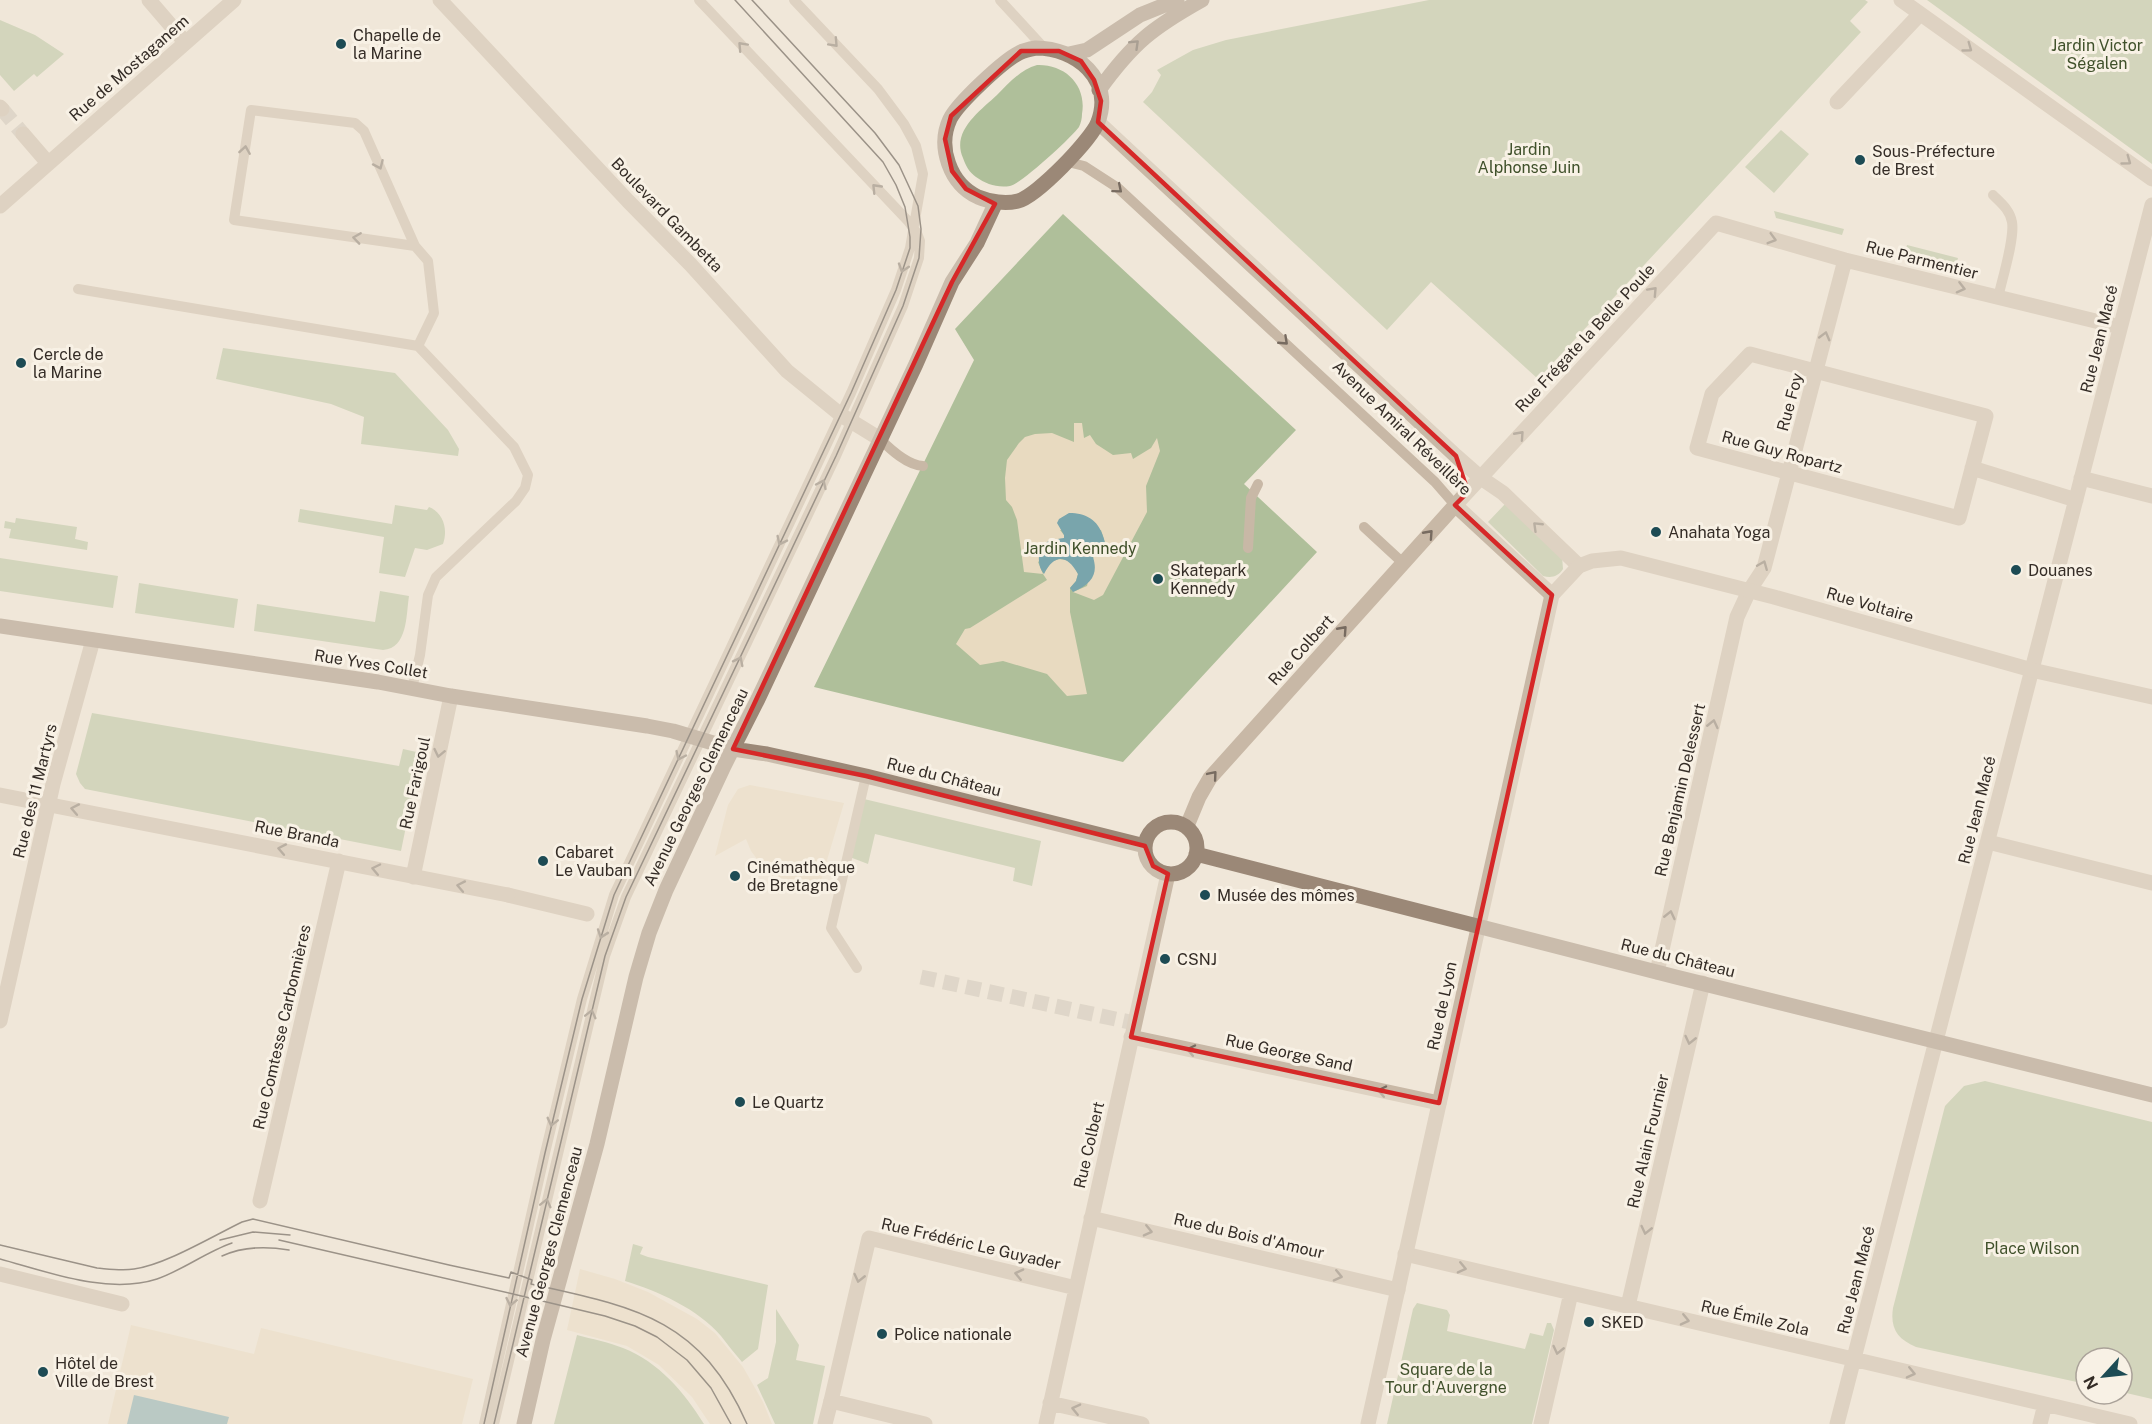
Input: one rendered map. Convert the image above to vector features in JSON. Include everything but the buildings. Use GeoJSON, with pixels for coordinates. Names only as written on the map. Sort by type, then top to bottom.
{"type":"FeatureCollection","features":[{"type":"Feature","properties":{"kind":"main road"},"geometry":{"type":"LineString","coordinates":[[1069,54],[1087,50],[1140,15],[1177,0]]}},
{"type":"Feature","properties":{"kind":"main road"},"geometry":{"type":"LineString","coordinates":[[1099,90],[1139,40],[1154,28],[1203,0]]}},
{"type":"Feature","properties":{"kind":"main road"},"geometry":{"type":"LineString","coordinates":[[1044,48],[1069,54],[1081,61],[1089,70],[1099,90],[1101,101],[1098,122],[1089,138],[1068,162],[1021,201],[996,202],[977,196],[958,182],[947,156],[945,140],[948,125],[954,113],[1011,57],[1021,51],[1044,48]]}},
{"type":"Feature","properties":{"kind":"main road","name":"Avenue Georges Clemenceau"},"geometry":{"type":"LineString","coordinates":[[524,1424],[543,1340],[597,1144],[636,977],[649,933],[666,890],[952,282],[977,243],[996,202]]}},
{"type":"Feature","properties":{"kind":"main road","name":"Rue Yves Collet"},"geometry":{"type":"LineString","coordinates":[[0,626],[647,726],[733,749]]}},
{"type":"Feature","properties":{"kind":"main road","name":"Rue du Château"},"geometry":{"type":"LineString","coordinates":[[733,749],[768,754],[866,776],[1145,846]]}},
{"type":"Feature","properties":{"kind":"main road"},"geometry":{"type":"LineString","coordinates":[[1172,821],[1186,826],[1195,839],[1196,854],[1188,867],[1181,872],[1168,874],[1153,866],[1145,853],[1148,834],[1158,825],[1172,821]]}},
{"type":"Feature","properties":{"kind":"main road","name":"Rue du Château"},"geometry":{"type":"LineString","coordinates":[[1196,854],[2152,1095]]}},
{"type":"Feature","properties":{"kind":"street"},"geometry":{"type":"LineString","coordinates":[[149,0],[185,42]]}},
{"type":"Feature","properties":{"kind":"street","name":"Rue de Mostaganem"},"geometry":{"type":"LineString","coordinates":[[0,206],[234,0]]}},
{"type":"Feature","properties":{"kind":"street","name":"Boulevard Gambetta"},"geometry":{"type":"LineString","coordinates":[[440,0],[691,265],[787,371],[846,418],[880,439]]}},
{"type":"Feature","properties":{"kind":"street"},"geometry":{"type":"LineString","coordinates":[[1901,0],[2152,179]]}},
{"type":"Feature","properties":{"kind":"street"},"geometry":{"type":"LineString","coordinates":[[1837,102],[1920,14]]}},
{"type":"Feature","properties":{"kind":"street","name":"Avenue Amiral Réveillère"},"geometry":{"type":"LineString","coordinates":[[1098,122],[1456,456],[1480,478],[1503,493],[1579,566]]}},
{"type":"Feature","properties":{"kind":"street"},"geometry":{"type":"LineString","coordinates":[[23,134],[48,163]]}},
{"type":"Feature","properties":{"kind":"street","name":"Rue Jean Macé"},"geometry":{"type":"LineString","coordinates":[[1838,1424],[2152,205]]}},
{"type":"Feature","properties":{"kind":"street","name":"Rue Parmentier"},"geometry":{"type":"LineString","coordinates":[[1716,223],[1845,260],[2120,327]]}},
{"type":"Feature","properties":{"kind":"street","name":"Rue Frégate la Belle Poule"},"geometry":{"type":"LineString","coordinates":[[1468,492],[1716,223]]}},
{"type":"Feature","properties":{"kind":"street","name":"Rue Foy"},"geometry":{"type":"LineString","coordinates":[[1737,617],[1749,591],[1764,568],[1845,260]]}},
{"type":"Feature","properties":{"kind":"street","name":"Rue Guy Ropartz"},"geometry":{"type":"LineString","coordinates":[[1750,354],[1986,416],[1972,468],[1959,518],[1697,448],[1712,394],[1750,354]]}},
{"type":"Feature","properties":{"kind":"street","name":"Avenue Amiral Réveillère"},"geometry":{"type":"LineString","coordinates":[[1456,456],[1468,492]]}},
{"type":"Feature","properties":{"kind":"street"},"geometry":{"type":"LineString","coordinates":[[1972,468],[2076,500]]}},
{"type":"Feature","properties":{"kind":"street"},"geometry":{"type":"LineString","coordinates":[[2081,478],[2152,496]]}},
{"type":"Feature","properties":{"kind":"street","name":"Rue Colbert"},"geometry":{"type":"LineString","coordinates":[[1186,826],[1198,797],[1210,778],[1468,492]]}},
{"type":"Feature","properties":{"kind":"street","name":"Avenue Amiral Réveillère"},"geometry":{"type":"LineString","coordinates":[[1455,505],[1552,596]]}},
{"type":"Feature","properties":{"kind":"street","name":"Rue Voltaire"},"geometry":{"type":"LineString","coordinates":[[1579,566],[1592,561],[1621,558],[1749,591],[2032,670],[2152,697]]}},
{"type":"Feature","properties":{"kind":"street"},"geometry":{"type":"LineString","coordinates":[[1552,596],[1579,566]]}},
{"type":"Feature","properties":{"kind":"street","name":"Rue de Lyon"},"geometry":{"type":"LineString","coordinates":[[1368,1424],[1552,596]]}},
{"type":"Feature","properties":{"kind":"street","name":"Rue Benjamin Delessert"},"geometry":{"type":"LineString","coordinates":[[1657,972],[1737,617]]}},
{"type":"Feature","properties":{"kind":"street","name":"Rue des 11 Martyrs"},"geometry":{"type":"LineString","coordinates":[[0,1021],[49,804],[93,640]]}},
{"type":"Feature","properties":{"kind":"street","name":"Rue Farigoul"},"geometry":{"type":"LineString","coordinates":[[413,877],[451,696]]}},
{"type":"Feature","properties":{"kind":"street","name":"Rue Branda"},"geometry":{"type":"LineString","coordinates":[[0,795],[508,895],[586,914]]}},
{"type":"Feature","properties":{"kind":"street"},"geometry":{"type":"LineString","coordinates":[[1988,842],[2152,883]]}},
{"type":"Feature","properties":{"kind":"street","name":"Rue Comtesse Carbonnières"},"geometry":{"type":"LineString","coordinates":[[260,1202],[339,861]]}},
{"type":"Feature","properties":{"kind":"street","name":"Rue Colbert"},"geometry":{"type":"LineString","coordinates":[[1046,1424],[1168,874]]}},
{"type":"Feature","properties":{"kind":"street","name":"Rue Alain Fournier"},"geometry":{"type":"LineString","coordinates":[[1628,1306],[1703,983]]}},
{"type":"Feature","properties":{"kind":"street","name":"Rue George Sand"},"geometry":{"type":"LineString","coordinates":[[1131,1037],[1439,1103]]}},
{"type":"Feature","properties":{"kind":"street","name":"Rue du Bois d'Amour"},"geometry":{"type":"LineString","coordinates":[[1091,1218],[1398,1290]]}},
{"type":"Feature","properties":{"kind":"street","name":"Rue Frédéric Le Guyader"},"geometry":{"type":"LineString","coordinates":[[825,1424],[869,1239],[1076,1288]]}},
{"type":"Feature","properties":{"kind":"street","name":"Rue Émile Zola"},"geometry":{"type":"LineString","coordinates":[[1406,1254],[2130,1424]]}},
{"type":"Feature","properties":{"kind":"street"},"geometry":{"type":"LineString","coordinates":[[0,1274],[122,1304]]}},
{"type":"Feature","properties":{"kind":"street"},"geometry":{"type":"LineString","coordinates":[[1541,1424],[1571,1293]]}},
{"type":"Feature","properties":{"kind":"street"},"geometry":{"type":"LineString","coordinates":[[831,1401],[925,1424]]}},
{"type":"Feature","properties":{"kind":"street"},"geometry":{"type":"LineString","coordinates":[[1050,1404],[1142,1424]]}},
{"type":"Feature","properties":{"kind":"street"},"geometry":{"type":"LineString","coordinates":[[2040,1424],[2045,1404]]}},
{"type":"Feature","properties":{"kind":"lane"},"geometry":{"type":"LineString","coordinates":[[699,0],[913,227]]}},
{"type":"Feature","properties":{"kind":"lane"},"geometry":{"type":"LineString","coordinates":[[494,1424],[605,956],[626,897],[696,738],[846,418],[910,248],[923,174],[916,146],[904,124],[878,89],[794,0]]}},
{"type":"Feature","properties":{"kind":"lane"},"geometry":{"type":"LineString","coordinates":[[1000,0],[1044,48]]}},
{"type":"Feature","properties":{"kind":"lane"},"geometry":{"type":"LineString","coordinates":[[415,246],[234,220],[251,110],[355,123],[364,131],[415,246],[428,261],[434,313],[418,346]]}},
{"type":"Feature","properties":{"kind":"lane","name":"Avenue Amiral Réveillère"},"geometry":{"type":"LineString","coordinates":[[1068,162],[1084,166],[1118,188],[1435,482],[1455,505]]}},
{"type":"Feature","properties":{"kind":"lane"},"geometry":{"type":"LineString","coordinates":[[1993,195],[2006,207],[2012,220],[2013,232],[1998,298]]}},
{"type":"Feature","properties":{"kind":"lane"},"geometry":{"type":"LineString","coordinates":[[78,289],[418,346],[514,447],[528,475],[525,488],[516,501],[436,577],[428,595],[420,656],[412,688]]}},
{"type":"Feature","properties":{"kind":"lane"},"geometry":{"type":"LineString","coordinates":[[880,439],[907,461],[923,466]]}},
{"type":"Feature","properties":{"kind":"lane"},"geometry":{"type":"LineString","coordinates":[[1248,548],[1251,498],[1258,484]]}},
{"type":"Feature","properties":{"kind":"lane"},"geometry":{"type":"LineString","coordinates":[[1364,527],[1403,563]]}},
{"type":"Feature","properties":{"kind":"lane"},"geometry":{"type":"LineString","coordinates":[[484,1424],[548,1142],[593,958],[614,895],[696,738]]}},
{"type":"Feature","properties":{"kind":"lane"},"geometry":{"type":"LineString","coordinates":[[857,968],[831,928],[866,776]]}},
{"type":"Feature","properties":{"kind":"highlighted area"},"geometry":{"type":"Polygon","coordinates":[[[1021,51],[1059,51],[1081,61],[1094,80],[1101,101],[1098,122],[1456,456],[1468,492],[1455,505],[1552,595],[1439,1103],[1131,1037],[1168,874],[1153,866],[1145,846],[866,776],[733,749],[952,282],[995,204],[966,189],[952,171],[945,139],[951,116],[1021,51]]]}},
{"type":"Feature","properties":{"kind":"green space","name":"Jardin Alphonse Juin"},"geometry":{"type":"Polygon","coordinates":[[[1429,0],[1865,0],[1868,2],[1850,21],[1861,32],[1538,379],[1431,282],[1387,330],[1143,102],[1152,92],[1161,75],[1157,70],[1193,50],[1226,40],[1429,0]]]}},
{"type":"Feature","properties":{"kind":"green space","name":"Jardin Victor Ségalen"},"geometry":{"type":"Polygon","coordinates":[[[1927,0],[2152,0],[2152,164],[1927,0]]]}},
{"type":"Feature","properties":{"kind":"green space"},"geometry":{"type":"Polygon","coordinates":[[[0,20],[35,35],[64,54],[37,77],[34,74],[14,91],[0,75],[0,20]]]}},
{"type":"Feature","properties":{"kind":"green space"},"geometry":{"type":"Polygon","coordinates":[[[1037,65],[1057,68],[1072,78],[1081,94],[1083,104],[1080,125],[1046,160],[1016,183],[1010,186],[996,186],[988,183],[974,175],[965,164],[960,148],[964,130],[969,122],[1010,82],[1025,70],[1037,65]]]}},
{"type":"Feature","properties":{"kind":"green space"},"geometry":{"type":"Polygon","coordinates":[[[1781,130],[1809,154],[1774,193],[1745,167],[1781,130]]]}},
{"type":"Feature","properties":{"kind":"green space"},"geometry":{"type":"Polygon","coordinates":[[[1774,211],[1844,229],[1842,235],[1776,218],[1774,211]]]}},
{"type":"Feature","properties":{"kind":"green space","name":"Jardin Kennedy"},"geometry":{"type":"Polygon","coordinates":[[[1063,214],[1296,430],[1244,484],[1317,552],[1123,762],[814,687],[974,360],[955,329],[1063,214]]]}},
{"type":"Feature","properties":{"kind":"green space"},"geometry":{"type":"Polygon","coordinates":[[[1907,245],[1958,258],[1956,265],[1905,252],[1907,245]]]}},
{"type":"Feature","properties":{"kind":"green space"},"geometry":{"type":"Polygon","coordinates":[[[223,348],[395,373],[448,430],[459,449],[458,456],[361,444],[364,417],[331,404],[216,379],[223,348]]]}},
{"type":"Feature","properties":{"kind":"green space"},"geometry":{"type":"Polygon","coordinates":[[[1506,503],[1562,556],[1563,569],[1559,574],[1552,577],[1543,576],[1488,522],[1506,503]]]}},
{"type":"Feature","properties":{"kind":"green space"},"geometry":{"type":"Polygon","coordinates":[[[395,505],[427,510],[429,507],[438,513],[445,528],[443,544],[427,550],[415,548],[405,577],[379,573],[384,537],[298,522],[300,509],[392,524],[395,505]]]}},
{"type":"Feature","properties":{"kind":"green space"},"geometry":{"type":"Polygon","coordinates":[[[16,518],[77,527],[75,539],[88,542],[87,550],[9,538],[11,529],[4,528],[5,521],[15,523],[16,518]]]}},
{"type":"Feature","properties":{"kind":"green space"},"geometry":{"type":"Polygon","coordinates":[[[0,558],[118,576],[113,608],[0,591],[0,558]]]}},
{"type":"Feature","properties":{"kind":"green space"},"geometry":{"type":"Polygon","coordinates":[[[139,583],[238,599],[234,628],[135,613],[139,583]]]}},
{"type":"Feature","properties":{"kind":"green space"},"geometry":{"type":"Polygon","coordinates":[[[380,591],[409,596],[404,629],[397,643],[391,648],[383,650],[254,631],[257,604],[375,622],[380,591]]]}},
{"type":"Feature","properties":{"kind":"green space"},"geometry":{"type":"Polygon","coordinates":[[[92,713],[399,766],[403,749],[421,753],[401,851],[85,789],[76,774],[92,713]]]}},
{"type":"Feature","properties":{"kind":"green space"},"geometry":{"type":"Polygon","coordinates":[[[864,799],[1041,841],[1032,886],[1013,881],[1015,868],[875,834],[868,864],[847,856],[864,799]]]}},
{"type":"Feature","properties":{"kind":"green space","name":"Place Wilson"},"geometry":{"type":"Polygon","coordinates":[[[1985,1081],[2152,1122],[2152,1399],[2134,1395],[2134,1346],[2074,1346],[2074,1381],[1916,1347],[1896,1332],[1892,1315],[1893,1308],[1945,1106],[1964,1086],[1985,1081]]]}},
{"type":"Feature","properties":{"kind":"green space"},"geometry":{"type":"Polygon","coordinates":[[[633,1244],[643,1247],[640,1254],[648,1257],[768,1285],[758,1349],[742,1362],[712,1326],[701,1317],[677,1302],[625,1281],[633,1244]]]}},
{"type":"Feature","properties":{"kind":"green space","name":"Square de la Tour d'Auvergne"},"geometry":{"type":"Polygon","coordinates":[[[1417,1303],[1447,1310],[1450,1315],[1447,1331],[1525,1349],[1530,1333],[1543,1336],[1547,1323],[1551,1323],[1554,1330],[1532,1424],[1387,1424],[1413,1309],[1417,1303]]]}},
{"type":"Feature","properties":{"kind":"green space"},"geometry":{"type":"Polygon","coordinates":[[[776,1309],[799,1345],[796,1360],[825,1366],[813,1424],[775,1424],[757,1385],[768,1378],[776,1342],[776,1309]]]}},
{"type":"Feature","properties":{"kind":"green space"},"geometry":{"type":"Polygon","coordinates":[[[577,1335],[617,1346],[648,1361],[670,1379],[704,1424],[554,1424],[577,1335]]]}},
{"type":"Feature","properties":{"kind":"shaded area"},"geometry":{"type":"Polygon","coordinates":[[[1074,423],[1082,423],[1084,438],[1090,435],[1096,444],[1113,455],[1131,453],[1133,459],[1151,448],[1157,438],[1160,451],[1146,486],[1147,512],[1103,595],[1094,600],[1073,592],[1087,586],[1094,555],[1088,546],[1091,543],[1104,551],[1106,546],[1101,530],[1060,530],[1064,538],[1038,562],[1043,574],[1024,572],[1017,520],[1012,507],[1006,500],[1007,460],[1019,443],[1025,437],[1052,433],[1074,442],[1074,423]]]}},
{"type":"Feature","properties":{"kind":"shaded area"},"geometry":{"type":"Polygon","coordinates":[[[1059,559],[1073,564],[1078,574],[1070,588],[1070,612],[1087,694],[1067,696],[1047,674],[1003,661],[980,665],[956,644],[965,629],[1047,580],[1043,574],[1051,562],[1059,559]]]}},
{"type":"Feature","properties":{"kind":"shaded area"},"geometry":{"type":"Polygon","coordinates":[[[750,785],[844,803],[819,887],[769,875],[751,851],[746,839],[715,856],[728,805],[738,789],[750,785]]]}},
{"type":"Feature","properties":{"kind":"shaded area"},"geometry":{"type":"Polygon","coordinates":[[[580,1269],[648,1292],[697,1319],[715,1333],[743,1367],[763,1402],[772,1424],[710,1424],[692,1397],[659,1365],[627,1346],[567,1330],[580,1269]]]}},
{"type":"Feature","properties":{"kind":"shaded area"},"geometry":{"type":"Polygon","coordinates":[[[131,1325],[254,1354],[261,1328],[473,1379],[462,1424],[108,1424],[131,1325]]]}},
{"type":"Feature","properties":{"kind":"water"},"geometry":{"type":"Polygon","coordinates":[[[1069,513],[1081,514],[1095,522],[1101,530],[1105,545],[1104,551],[1091,544],[1088,546],[1094,561],[1094,574],[1087,584],[1073,592],[1070,588],[1078,574],[1074,567],[1065,560],[1056,560],[1044,574],[1039,561],[1040,551],[1045,543],[1064,538],[1057,523],[1069,513]]]}},
{"type":"Feature","properties":{"kind":"water"},"geometry":{"type":"Polygon","coordinates":[[[134,1395],[229,1417],[227,1424],[127,1424],[134,1395]]]}},
{"type":"Feature","properties":{"kind":"tunnel"},"geometry":{"type":"LineString","coordinates":[[2,109],[23,134]]}},
{"type":"Feature","properties":{"kind":"tunnel"},"geometry":{"type":"LineString","coordinates":[[921,977],[1134,1023]]}},
{"type":"Feature","properties":{"kind":"tram line"},"geometry":{"type":"LineString","coordinates":[[484,1424],[582,999],[614,895],[851,393],[896,290],[910,248],[905,207],[883,162],[735,0]]}},
{"type":"Feature","properties":{"kind":"tram line"},"geometry":{"type":"LineString","coordinates":[[494,1424],[605,956],[626,897],[836,456],[903,306],[919,258],[921,229],[918,206],[899,165],[875,133],[752,0]]}},
{"type":"Feature","properties":{"kind":"tram line"},"geometry":{"type":"LineString","coordinates":[[0,1245],[97,1268],[129,1270],[160,1262],[242,1222],[253,1219],[509,1278],[511,1272],[532,1280],[531,1284],[633,1310],[685,1339],[708,1361],[728,1388],[747,1424]]}},
{"type":"Feature","properties":{"kind":"tram line"},"geometry":{"type":"LineString","coordinates":[[220,1240],[253,1232],[290,1235]]}},
{"type":"Feature","properties":{"kind":"tram line"},"geometry":{"type":"LineString","coordinates":[[279,1240],[605,1316],[635,1326],[657,1337],[687,1360],[711,1388],[731,1424]]}},
{"type":"Feature","properties":{"kind":"tram line"},"geometry":{"type":"LineString","coordinates":[[0,1259],[78,1280],[98,1283],[138,1283],[167,1275],[232,1243]]}},
{"type":"Feature","properties":{"kind":"tram line"},"geometry":{"type":"LineString","coordinates":[[222,1256],[239,1250],[255,1248],[289,1250]]}},
{"type":"Feature","properties":{"kind":"place","name":"Chapelle de la Marine"},"geometry":{"type":"Point","coordinates":[341,44]}},
{"type":"Feature","properties":{"kind":"place","name":"Sous-Préfecture de Brest"},"geometry":{"type":"Point","coordinates":[1860,160]}},
{"type":"Feature","properties":{"kind":"place","name":"Cercle de la Marine"},"geometry":{"type":"Point","coordinates":[21,363]}},
{"type":"Feature","properties":{"kind":"place","name":"Anahata Yoga"},"geometry":{"type":"Point","coordinates":[1656,532]}},
{"type":"Feature","properties":{"kind":"place","name":"Douanes"},"geometry":{"type":"Point","coordinates":[2016,570]}},
{"type":"Feature","properties":{"kind":"place","name":"Skatepark Kennedy"},"geometry":{"type":"Point","coordinates":[1158,579]}},
{"type":"Feature","properties":{"kind":"place","name":"Cabaret Le Vauban"},"geometry":{"type":"Point","coordinates":[543,861]}},
{"type":"Feature","properties":{"kind":"place","name":"Cinémathèque de Bretagne"},"geometry":{"type":"Point","coordinates":[735,876]}},
{"type":"Feature","properties":{"kind":"place","name":"Musée des mômes"},"geometry":{"type":"Point","coordinates":[1205,895]}},
{"type":"Feature","properties":{"kind":"place","name":"CSNJ"},"geometry":{"type":"Point","coordinates":[1165,959]}},
{"type":"Feature","properties":{"kind":"place","name":"Le Quartz"},"geometry":{"type":"Point","coordinates":[740,1102]}},
{"type":"Feature","properties":{"kind":"place","name":"SKED"},"geometry":{"type":"Point","coordinates":[1589,1322]}},
{"type":"Feature","properties":{"kind":"place","name":"Police nationale"},"geometry":{"type":"Point","coordinates":[882,1334]}},
{"type":"Feature","properties":{"kind":"place","name":"Hôtel de Ville de Brest"},"geometry":{"type":"Point","coordinates":[43,1372]}}]}
